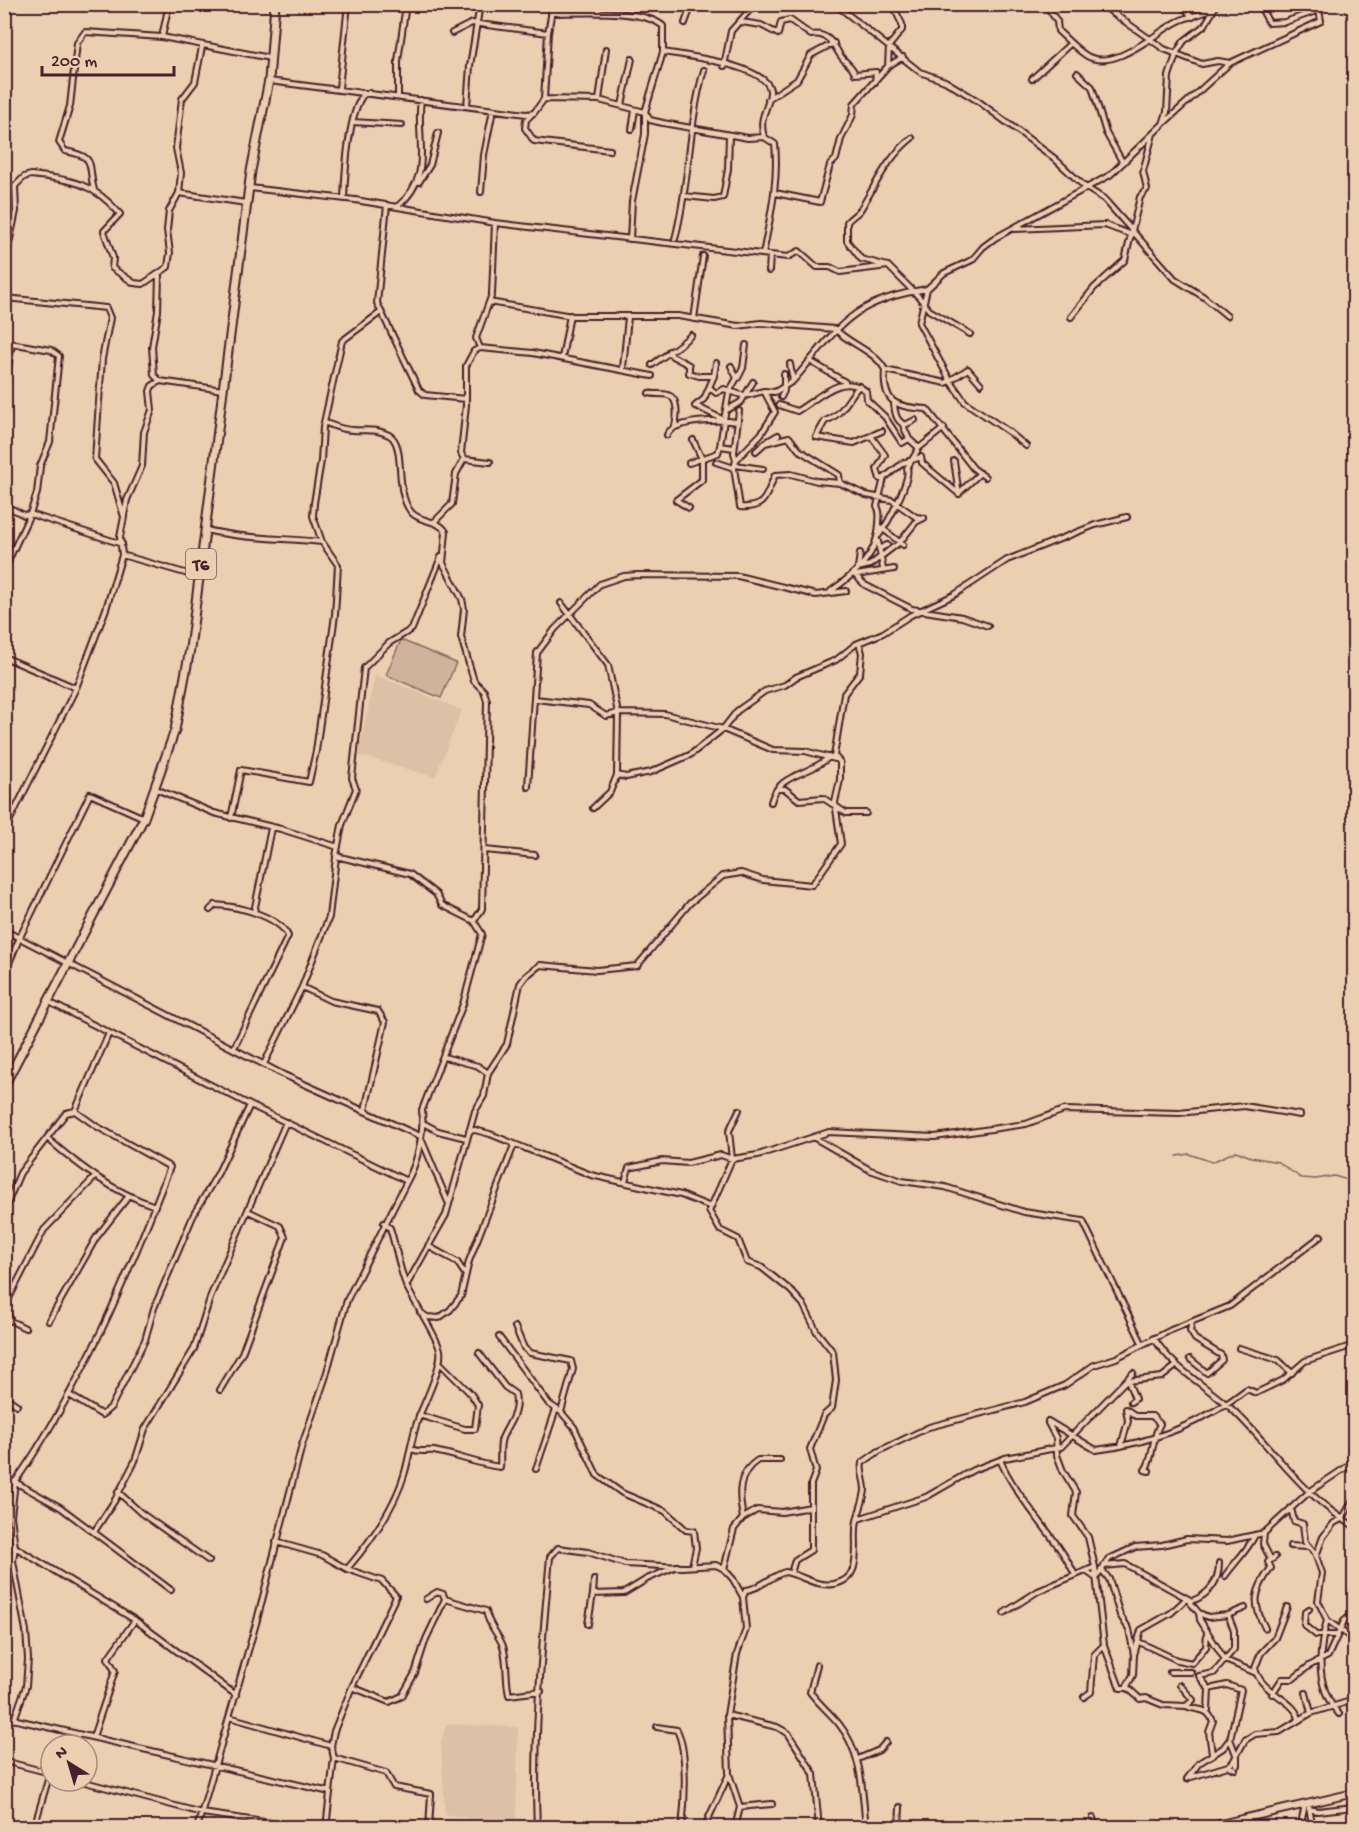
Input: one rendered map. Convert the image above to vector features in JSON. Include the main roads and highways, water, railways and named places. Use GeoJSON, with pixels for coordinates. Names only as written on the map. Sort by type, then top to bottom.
{"type":"FeatureCollection","features":[{"type":"Feature","properties":{"kind":"highway","name":"T6"},"geometry":{"type":"LineString","coordinates":[[4,1086],[144,818],[175,730],[190,649],[249,188],[269,80],[276,4]]}},
{"type":"Feature","properties":{"kind":"main road"},"geometry":{"type":"LineString","coordinates":[[1203,1827],[1354,1793]]}},
{"type":"Feature","properties":{"kind":"waterway"},"geometry":{"type":"LineString","coordinates":[[1177,1156],[1189,1154],[1212,1162],[1236,1151],[1251,1157],[1278,1162],[1301,1178],[1316,1179],[1334,1176],[1354,1182]]}}]}
